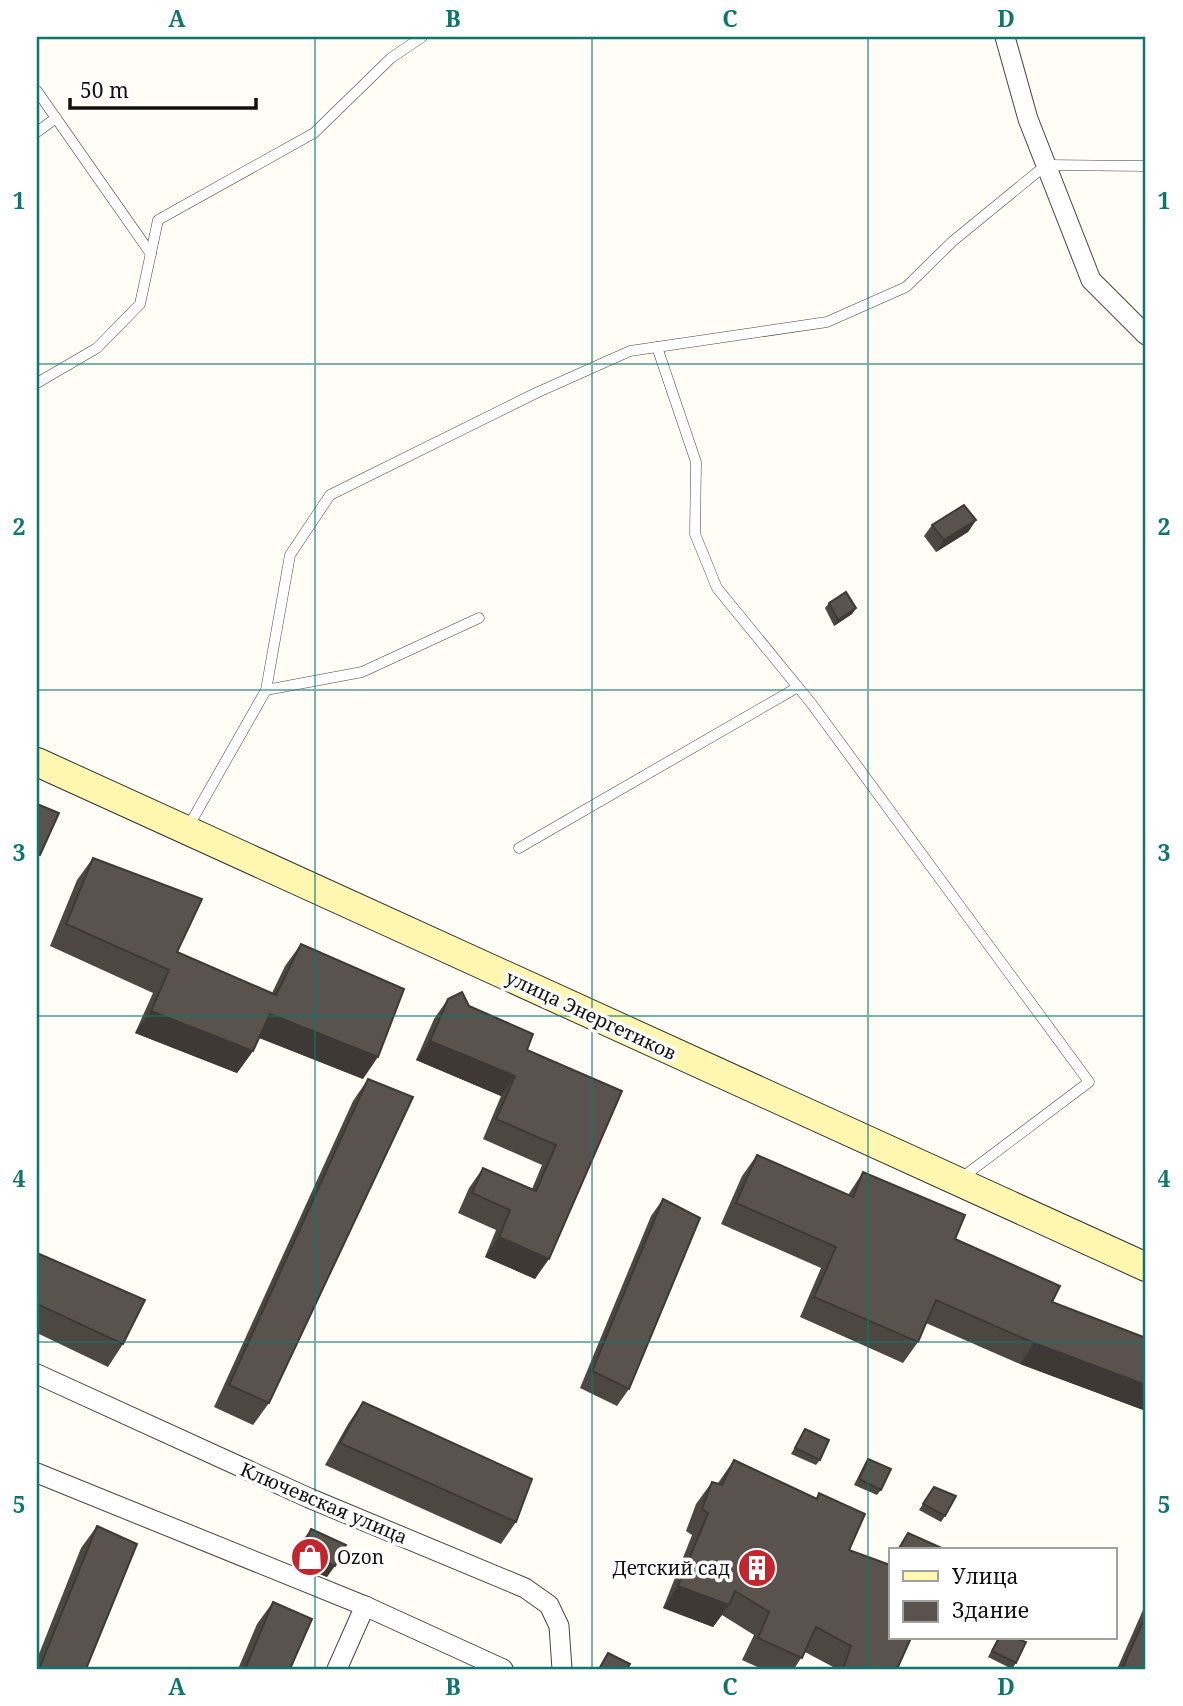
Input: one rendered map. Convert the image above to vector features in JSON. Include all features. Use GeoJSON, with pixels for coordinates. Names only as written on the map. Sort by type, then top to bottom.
{"type":"FeatureCollection","features":[{"type":"Feature","properties":{"kind":"street"},"geometry":{"type":"LineString","coordinates":[[1005,37],[1028,120],[1091,280],[1146,335]]}},
{"type":"Feature","properties":{"kind":"street","name":"улица Энергетиков"},"geometry":{"type":"LineString","coordinates":[[37,761],[1146,1267]]}},
{"type":"Feature","properties":{"kind":"street","name":"Ключевская улица"},"geometry":{"type":"LineString","coordinates":[[37,1374],[309,1498],[525,1588],[549,1605],[559,1626],[562,1669]]}},
{"type":"Feature","properties":{"kind":"street"},"geometry":{"type":"LineString","coordinates":[[37,1473],[365,1606],[503,1669]]}},
{"type":"Feature","properties":{"kind":"street"},"geometry":{"type":"LineString","coordinates":[[337,1669],[365,1606]]}},
{"type":"Feature","properties":{"kind":"lane"},"geometry":{"type":"LineString","coordinates":[[37,383],[97,348],[140,304],[158,220],[314,133],[391,58],[422,37]]}},
{"type":"Feature","properties":{"kind":"lane"},"geometry":{"type":"LineString","coordinates":[[37,91],[151,254]]}},
{"type":"Feature","properties":{"kind":"lane"},"geometry":{"type":"LineString","coordinates":[[37,132],[55,118]]}},
{"type":"Feature","properties":{"kind":"lane"},"geometry":{"type":"LineString","coordinates":[[186,831],[266,690],[290,555],[330,495],[536,393],[630,351],[827,322],[906,286],[953,241],[1045,165],[1146,166]]}},
{"type":"Feature","properties":{"kind":"lane"},"geometry":{"type":"LineString","coordinates":[[657,347],[696,462],[695,534],[717,588],[798,687],[1089,1082],[957,1181]]}},
{"type":"Feature","properties":{"kind":"lane"},"geometry":{"type":"LineString","coordinates":[[266,690],[362,672],[479,618]]}},
{"type":"Feature","properties":{"kind":"lane"},"geometry":{"type":"LineString","coordinates":[[519,848],[798,687]]}},
{"type":"Feature","properties":{"kind":"building"},"geometry":{"type":"Polygon","coordinates":[[[964,505],[976,520],[944,540],[932,525],[964,505]]]}},
{"type":"Feature","properties":{"kind":"building"},"geometry":{"type":"Polygon","coordinates":[[[846,592],[856,608],[838,620],[829,603],[846,592]]]}},
{"type":"Feature","properties":{"kind":"building"},"geometry":{"type":"Polygon","coordinates":[[[37,804],[59,813],[40,855],[37,854],[37,804]]]}},
{"type":"Feature","properties":{"kind":"building"},"geometry":{"type":"Polygon","coordinates":[[[93,858],[202,899],[177,952],[276,995],[301,944],[404,989],[378,1057],[270,1014],[253,1051],[151,1011],[169,970],[66,924],[93,858]]]}},
{"type":"Feature","properties":{"kind":"building"},"geometry":{"type":"Polygon","coordinates":[[[462,992],[469,1006],[533,1034],[527,1050],[622,1091],[549,1259],[499,1237],[510,1210],[472,1193],[483,1168],[536,1191],[556,1145],[496,1119],[515,1076],[430,1041],[448,999],[462,992]]]}},
{"type":"Feature","properties":{"kind":"building"},"geometry":{"type":"Polygon","coordinates":[[[368,1079],[413,1097],[269,1403],[229,1385],[368,1079]]]}},
{"type":"Feature","properties":{"kind":"building"},"geometry":{"type":"Polygon","coordinates":[[[757,1155],[853,1197],[863,1172],[965,1215],[955,1239],[1060,1286],[1052,1302],[1146,1338],[1146,1385],[1034,1343],[936,1300],[918,1342],[814,1297],[836,1247],[736,1203],[757,1155]]]}},
{"type":"Feature","properties":{"kind":"building"},"geometry":{"type":"Polygon","coordinates":[[[663,1199],[700,1218],[629,1389],[592,1371],[663,1199]]]}},
{"type":"Feature","properties":{"kind":"building"},"geometry":{"type":"Polygon","coordinates":[[[37,1253],[145,1300],[123,1344],[37,1304],[37,1253]]]}},
{"type":"Feature","properties":{"kind":"building"},"geometry":{"type":"Polygon","coordinates":[[[363,1402],[532,1479],[516,1522],[340,1443],[363,1402]]]}},
{"type":"Feature","properties":{"kind":"building"},"geometry":{"type":"Polygon","coordinates":[[[805,1429],[829,1440],[820,1460],[795,1448],[805,1429]]]}},
{"type":"Feature","properties":{"kind":"building"},"geometry":{"type":"Polygon","coordinates":[[[868,1459],[891,1469],[881,1490],[859,1479],[868,1459]]]}},
{"type":"Feature","properties":{"kind":"building","name":"Детский сад"},"geometry":{"type":"Polygon","coordinates":[[[734,1460],[817,1499],[819,1493],[865,1514],[849,1550],[889,1565],[889,1640],[910,1640],[897,1669],[843,1669],[851,1646],[816,1627],[802,1658],[758,1638],[769,1612],[735,1591],[729,1605],[678,1586],[708,1513],[702,1509],[712,1482],[722,1485],[734,1460]]]}},
{"type":"Feature","properties":{"kind":"building"},"geometry":{"type":"Polygon","coordinates":[[[934,1487],[956,1496],[945,1516],[923,1504],[934,1487]]]}},
{"type":"Feature","properties":{"kind":"building"},"geometry":{"type":"Polygon","coordinates":[[[97,1526],[137,1544],[86,1669],[39,1669],[97,1526]]]}},
{"type":"Feature","properties":{"kind":"building"},"geometry":{"type":"Polygon","coordinates":[[[311,1529],[346,1545],[335,1566],[301,1552],[311,1529]]]}},
{"type":"Feature","properties":{"kind":"building"},"geometry":{"type":"Polygon","coordinates":[[[908,1533],[942,1548],[899,1548],[908,1533]]]}},
{"type":"Feature","properties":{"kind":"building"},"geometry":{"type":"Polygon","coordinates":[[[273,1602],[312,1619],[290,1669],[245,1669],[273,1602]]]}},
{"type":"Feature","properties":{"kind":"building"},"geometry":{"type":"Polygon","coordinates":[[[1146,1615],[1146,1669],[1122,1669],[1146,1615]]]}},
{"type":"Feature","properties":{"kind":"building"},"geometry":{"type":"Polygon","coordinates":[[[998,1640],[1026,1642],[1016,1663],[992,1651],[998,1640]]]}},
{"type":"Feature","properties":{"kind":"building"},"geometry":{"type":"Polygon","coordinates":[[[608,1653],[630,1664],[627,1669],[599,1669],[608,1653]]]}},
{"type":"Feature","properties":{"kind":"place","name":"Ozon"},"geometry":{"type":"Point","coordinates":[310,1557]}},
{"type":"Feature","properties":{"kind":"place","name":"Детский сад"},"geometry":{"type":"Point","coordinates":[757,1568]}}]}
